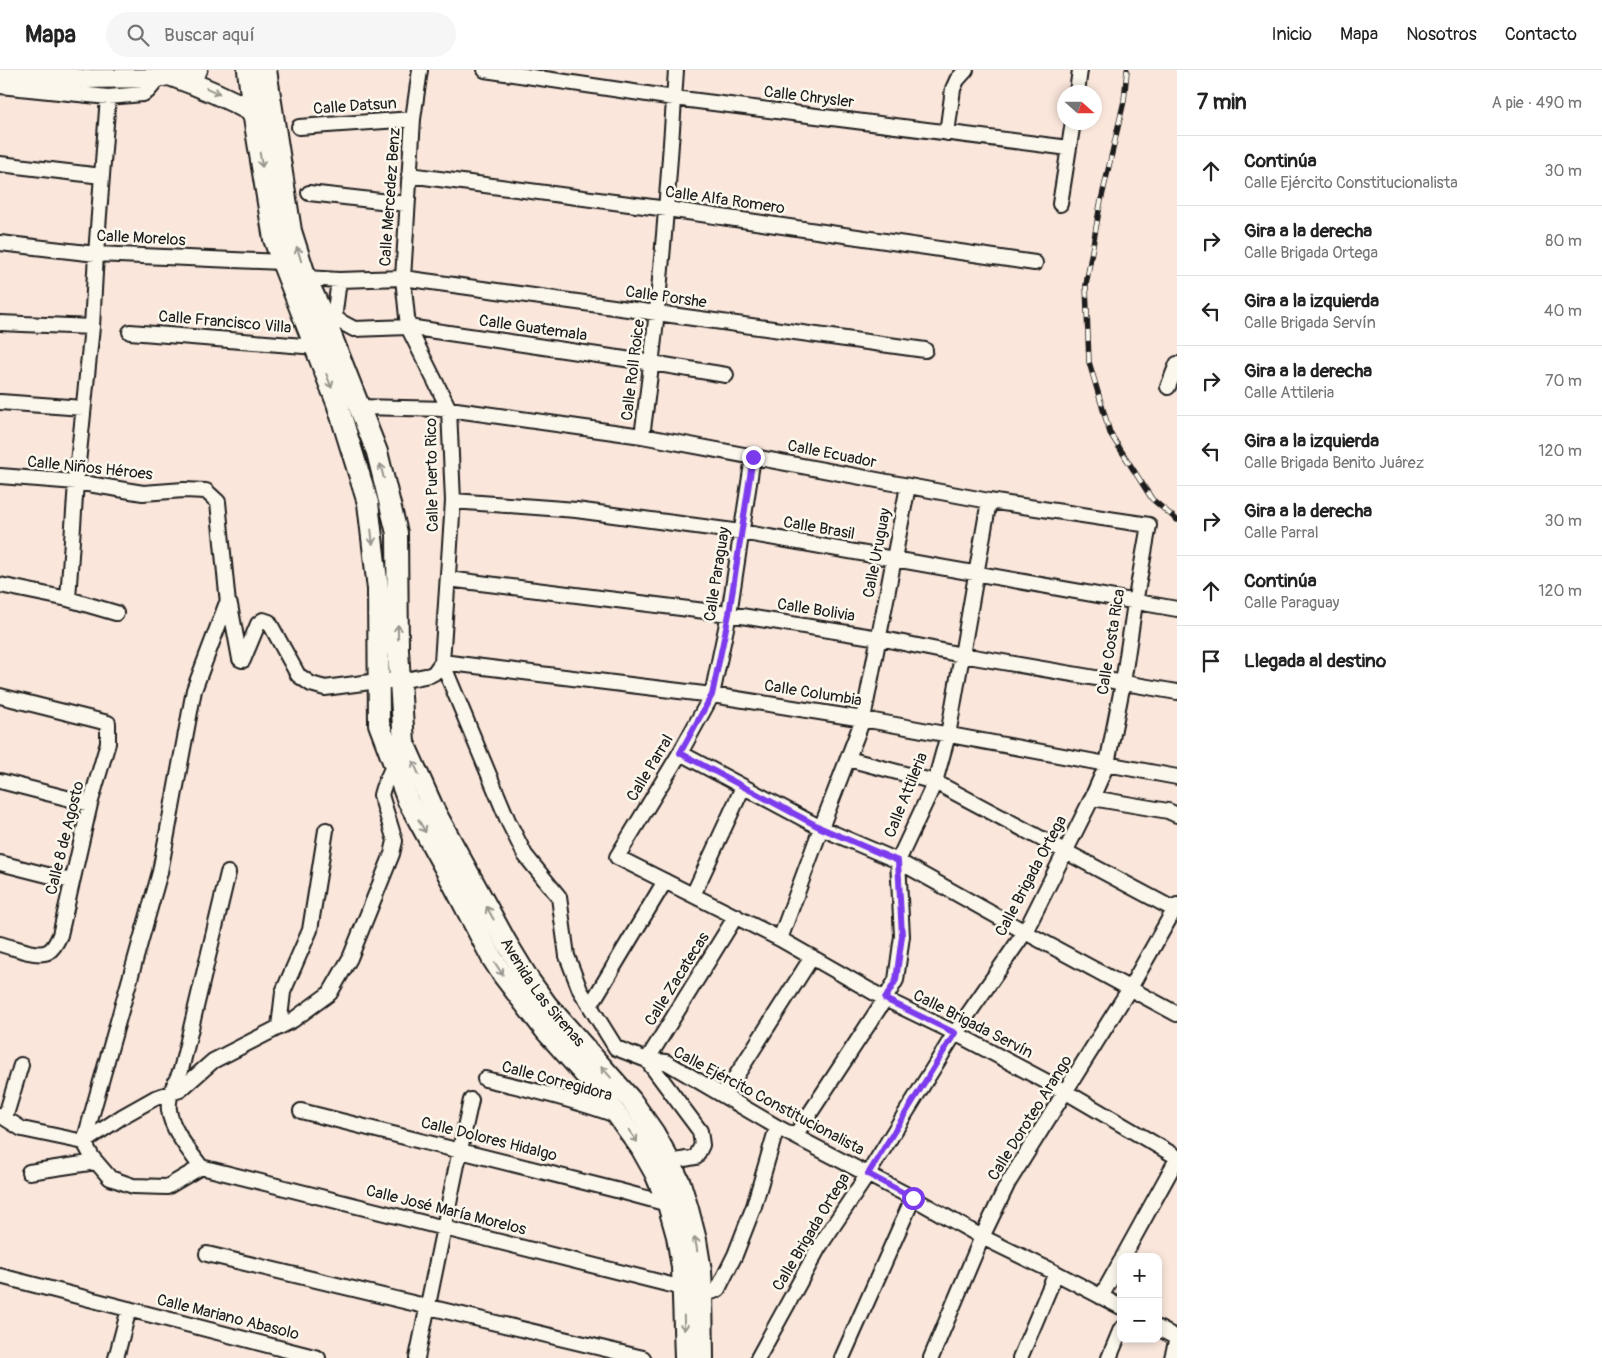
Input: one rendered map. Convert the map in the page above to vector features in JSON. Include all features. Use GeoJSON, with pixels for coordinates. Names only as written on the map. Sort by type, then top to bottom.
{"type":"FeatureCollection","features":[{"type":"Feature","properties":{"kind":"main road","name":"Avenida Las Sirenas"},"geometry":{"type":"LineString","coordinates":[[248,70],[274,239],[338,403],[368,503],[378,589],[379,724],[408,801],[503,976],[545,1030],[596,1087],[641,1148],[655,1173],[668,1204],[677,1236],[682,1267],[693,1290]]}},
{"type":"Feature","properties":{"kind":"main road","name":"Avenida Las Sirenas"},"geometry":{"type":"LineString","coordinates":[[267,70],[291,231],[306,278],[331,319],[358,407],[377,452],[397,534],[398,650],[404,743],[434,810],[506,942],[529,980],[547,1005],[631,1100],[654,1133],[670,1162],[680,1183],[697,1247],[693,1290]]}},
{"type":"Feature","properties":{"kind":"main road"},"geometry":{"type":"LineString","coordinates":[[165,77],[204,87],[253,112]]}},
{"type":"Feature","properties":{"kind":"main road"},"geometry":{"type":"LineString","coordinates":[[685,1358],[693,1290]]}},
{"type":"Feature","properties":{"kind":"main road"},"geometry":{"type":"LineString","coordinates":[[693,1290],[703,1358]]}},
{"type":"Feature","properties":{"kind":"street"},"geometry":{"type":"LineString","coordinates":[[0,71],[84,79],[165,77],[198,70]]}},
{"type":"Feature","properties":{"kind":"street","name":"Calle Mercedez Benz"},"geometry":{"type":"LineString","coordinates":[[408,327],[403,278],[413,120],[420,70]]}},
{"type":"Feature","properties":{"kind":"street","name":"Calle Chrysler"},"geometry":{"type":"LineString","coordinates":[[485,70],[674,98],[1069,148]]}},
{"type":"Feature","properties":{"kind":"street","name":"Calle Roll Roice"},"geometry":{"type":"LineString","coordinates":[[642,436],[652,363],[667,209],[676,70]]}},
{"type":"Feature","properties":{"kind":"street"},"geometry":{"type":"LineString","coordinates":[[947,133],[953,89],[957,80],[966,70]]}},
{"type":"Feature","properties":{"kind":"street"},"geometry":{"type":"LineString","coordinates":[[1078,85],[1080,70]]}},
{"type":"Feature","properties":{"kind":"street"},"geometry":{"type":"LineString","coordinates":[[0,86],[108,97],[143,94],[165,77]]}},
{"type":"Feature","properties":{"kind":"street"},"geometry":{"type":"LineString","coordinates":[[68,599],[76,482],[92,326],[108,97]]}},
{"type":"Feature","properties":{"kind":"street","name":"Calle Datsun"},"geometry":{"type":"LineString","coordinates":[[299,127],[413,120]]}},
{"type":"Feature","properties":{"kind":"street"},"geometry":{"type":"LineString","coordinates":[[1060,204],[1072,130]]}},
{"type":"Feature","properties":{"kind":"street"},"geometry":{"type":"LineString","coordinates":[[0,164],[102,176]]}},
{"type":"Feature","properties":{"kind":"street","name":"Calle Alfa Romero"},"geometry":{"type":"LineString","coordinates":[[409,175],[667,209],[1035,263]]}},
{"type":"Feature","properties":{"kind":"street"},"geometry":{"type":"LineString","coordinates":[[309,193],[407,204]]}},
{"type":"Feature","properties":{"kind":"street","name":"Calle Morelos"},"geometry":{"type":"LineString","coordinates":[[0,243],[96,254],[282,262]]}},
{"type":"Feature","properties":{"kind":"street","name":"Calle Porshe"},"geometry":{"type":"LineString","coordinates":[[306,278],[339,280],[403,278],[925,350]]}},
{"type":"Feature","properties":{"kind":"street"},"geometry":{"type":"LineString","coordinates":[[331,319],[335,311],[339,280]]}},
{"type":"Feature","properties":{"kind":"street","name":"Calle Guatemala"},"geometry":{"type":"LineString","coordinates":[[331,319],[354,329],[408,327],[726,375]]}},
{"type":"Feature","properties":{"kind":"street"},"geometry":{"type":"LineString","coordinates":[[0,323],[92,326]]}},
{"type":"Feature","properties":{"kind":"street","name":"Calle Puerto Rico"},"geometry":{"type":"LineString","coordinates":[[408,327],[449,408],[453,501],[442,662]]}},
{"type":"Feature","properties":{"kind":"street","name":"Calle Francisco Villa"},"geometry":{"type":"LineString","coordinates":[[130,332],[316,347]]}},
{"type":"Feature","properties":{"kind":"street"},"geometry":{"type":"LineString","coordinates":[[1168,388],[1177,364]]}},
{"type":"Feature","properties":{"kind":"street"},"geometry":{"type":"LineString","coordinates":[[0,402],[83,408]]}},
{"type":"Feature","properties":{"kind":"street","name":"Calle Ecuador"},"geometry":{"type":"LineString","coordinates":[[358,407],[449,408],[642,436],[988,501],[1149,525]]}},
{"type":"Feature","properties":{"kind":"street","name":"Calle Paraguay"},"geometry":{"type":"LineString","coordinates":[[712,695],[729,614],[753,457]]}},
{"type":"Feature","properties":{"kind":"street","name":"Calle Niños Héroes"},"geometry":{"type":"LineString","coordinates":[[0,476],[76,482],[143,493],[184,490],[206,491],[218,502],[228,604]]}},
{"type":"Feature","properties":{"kind":"street","name":"Calle Uruguay"},"geometry":{"type":"LineString","coordinates":[[780,939],[863,718],[908,486]]}},
{"type":"Feature","properties":{"kind":"street","name":"Calle Brasil"},"geometry":{"type":"LineString","coordinates":[[453,501],[576,510],[741,532],[1177,609]]}},
{"type":"Feature","properties":{"kind":"street","name":"Calle Attileria"},"geometry":{"type":"LineString","coordinates":[[795,1136],[896,980],[902,936],[898,861],[935,782],[948,734],[988,501]]}},
{"type":"Feature","properties":{"kind":"street","name":"Calle Costa Rica"},"geometry":{"type":"LineString","coordinates":[[1107,764],[1123,684],[1149,525]]}},
{"type":"Feature","properties":{"kind":"street","name":"Calle Bolivia"},"geometry":{"type":"LineString","coordinates":[[448,580],[729,614],[879,638],[962,655],[1177,692]]}},
{"type":"Feature","properties":{"kind":"street"},"geometry":{"type":"LineString","coordinates":[[0,585],[68,599],[116,613]]}},
{"type":"Feature","properties":{"kind":"street"},"geometry":{"type":"LineString","coordinates":[[228,873],[181,1070],[171,1093],[169,1110],[177,1134],[201,1167],[167,1187],[133,1186],[110,1178],[96,1162],[84,1142],[160,872],[194,690],[226,605],[230,605],[240,659],[243,660],[258,624],[264,620],[269,622],[298,675],[311,684],[325,688],[378,681],[400,681],[434,673],[442,662]]}},
{"type":"Feature","properties":{"kind":"street","name":"Calle Columbia"},"geometry":{"type":"LineString","coordinates":[[442,662],[712,695],[863,718],[1177,777]]}},
{"type":"Feature","properties":{"kind":"street","name":"Calle Ejército Constitucionalista"},"geometry":{"type":"LineString","coordinates":[[442,662],[517,839],[525,855],[559,898],[568,956],[580,990],[616,1048],[647,1060],[666,1062],[777,1127],[913,1198],[982,1237],[1056,1273],[1117,1306]]}},
{"type":"Feature","properties":{"kind":"street","name":"Calle Parral"},"geometry":{"type":"LineString","coordinates":[[617,857],[680,753],[712,695]]}},
{"type":"Feature","properties":{"kind":"street","name":"Calle 8 de Agosto"},"geometry":{"type":"LineString","coordinates":[[0,696],[108,723],[108,743],[90,804],[60,935],[50,951],[42,955],[0,944]]}},
{"type":"Feature","properties":{"kind":"street"},"geometry":{"type":"LineString","coordinates":[[680,753],[821,828],[898,861],[1177,1014]]}},
{"type":"Feature","properties":{"kind":"street"},"geometry":{"type":"LineString","coordinates":[[848,759],[935,782],[1176,909]]}},
{"type":"Feature","properties":{"kind":"street"},"geometry":{"type":"LineString","coordinates":[[21,1065],[2,1116],[22,1129],[84,1142],[155,1098],[180,1090],[213,1061],[293,1020],[330,993],[350,958],[381,882],[395,841],[381,796],[394,764]]}},
{"type":"Feature","properties":{"kind":"street","name":"Calle Brigada Ortega"},"geometry":{"type":"LineString","coordinates":[[758,1358],[819,1247],[868,1174],[955,1033],[1025,932],[1107,764]]}},
{"type":"Feature","properties":{"kind":"street"},"geometry":{"type":"LineString","coordinates":[[0,781],[90,804]]}},
{"type":"Feature","properties":{"kind":"street"},"geometry":{"type":"LineString","coordinates":[[692,895],[743,786]]}},
{"type":"Feature","properties":{"kind":"street"},"geometry":{"type":"LineString","coordinates":[[1092,798],[1168,811],[1177,815]]}},
{"type":"Feature","properties":{"kind":"street"},"geometry":{"type":"LineString","coordinates":[[279,1027],[283,992],[310,930],[326,830]]}},
{"type":"Feature","properties":{"kind":"street","name":"Calle Brigada Servín"},"geometry":{"type":"LineString","coordinates":[[617,857],[780,939],[885,999],[955,1033],[1066,1092],[1177,1158]]}},
{"type":"Feature","properties":{"kind":"street"},"geometry":{"type":"LineString","coordinates":[[0,863],[71,881]]}},
{"type":"Feature","properties":{"kind":"street"},"geometry":{"type":"LineString","coordinates":[[590,1006],[665,881]]}},
{"type":"Feature","properties":{"kind":"street","name":"Calle Doroteo Arango"},"geometry":{"type":"LineString","coordinates":[[931,1358],[982,1237],[1008,1183],[1130,988],[1176,909]]}},
{"type":"Feature","properties":{"kind":"street","name":"Calle Zacatecas"},"geometry":{"type":"LineString","coordinates":[[647,1060],[736,916]]}},
{"type":"Feature","properties":{"kind":"street"},"geometry":{"type":"LineString","coordinates":[[724,1095],[812,957]]}},
{"type":"Feature","properties":{"kind":"street"},"geometry":{"type":"LineString","coordinates":[[647,1060],[700,1131],[702,1145],[696,1157],[670,1162]]}},
{"type":"Feature","properties":{"kind":"street","name":"Calle Corregidora"},"geometry":{"type":"LineString","coordinates":[[486,1079],[537,1091],[594,1107],[618,1116]]}},
{"type":"Feature","properties":{"kind":"street"},"geometry":{"type":"LineString","coordinates":[[417,1358],[471,1100]]}},
{"type":"Feature","properties":{"kind":"street","name":"Calle Dolores Hidalgo"},"geometry":{"type":"LineString","coordinates":[[301,1111],[668,1204]]}},
{"type":"Feature","properties":{"kind":"street"},"geometry":{"type":"LineString","coordinates":[[693,1290],[713,1292],[718,1289],[735,1254],[754,1206],[777,1127]]}},
{"type":"Feature","properties":{"kind":"street"},"geometry":{"type":"LineString","coordinates":[[1125,1253],[1177,1158]]}},
{"type":"Feature","properties":{"kind":"street"},"geometry":{"type":"LineString","coordinates":[[30,1172],[96,1162]]}},
{"type":"Feature","properties":{"kind":"street","name":"Calle José María Morelos"},"geometry":{"type":"LineString","coordinates":[[201,1167],[693,1290]]}},
{"type":"Feature","properties":{"kind":"street"},"geometry":{"type":"LineString","coordinates":[[842,1358],[913,1198]]}},
{"type":"Feature","properties":{"kind":"street"},"geometry":{"type":"LineString","coordinates":[[207,1254],[643,1358]]}},
{"type":"Feature","properties":{"kind":"street"},"geometry":{"type":"LineString","coordinates":[[1101,1297],[1117,1268]]}},
{"type":"Feature","properties":{"kind":"street"},"geometry":{"type":"LineString","coordinates":[[1020,1358],[1056,1273]]}},
{"type":"Feature","properties":{"kind":"street","name":"Calle Mariano Abasolo"},"geometry":{"type":"LineString","coordinates":[[0,1276],[318,1358]]}},
{"type":"Feature","properties":{"kind":"street"},"geometry":{"type":"LineString","coordinates":[[116,1358],[129,1309]]}},
{"type":"Feature","properties":{"kind":"street"},"geometry":{"type":"LineString","coordinates":[[1162,1330],[1177,1338],[1172,1358]]}},
{"type":"Feature","properties":{"kind":"street"},"geometry":{"type":"LineString","coordinates":[[1109,1358],[1117,1339]]}},
{"type":"Feature","properties":{"kind":"railway"},"geometry":{"type":"LineString","coordinates":[[1127,70],[1124,101],[1100,205],[1086,285],[1089,362],[1110,433],[1152,499],[1177,520]]}},
{"type":"Feature","properties":{"kind":"route"},"geometry":{"type":"LineString","coordinates":[[753,457],[729,614],[712,695],[680,753],[821,828],[898,861],[902,936],[896,980],[885,999],[955,1033],[868,1174],[913,1198]]}}]}
